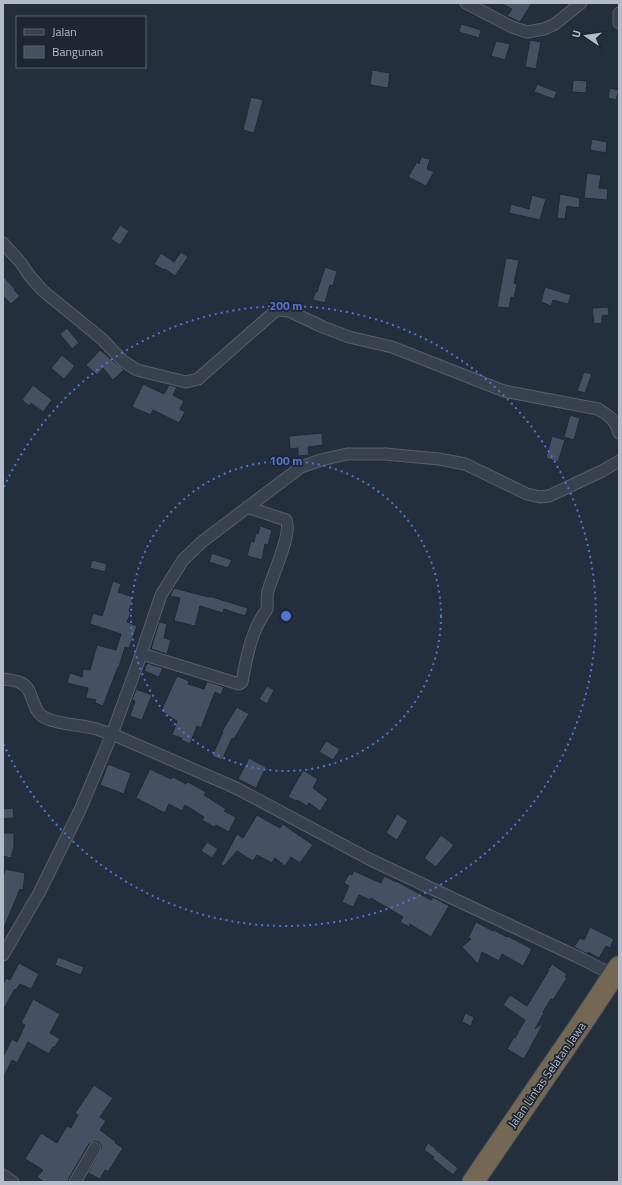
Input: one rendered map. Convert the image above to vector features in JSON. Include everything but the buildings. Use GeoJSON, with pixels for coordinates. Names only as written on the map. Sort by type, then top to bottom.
{"type":"FeatureCollection","features":[{"type":"Feature","properties":{"kind":"highway","name":"Jalan Lintas Selatan Jawa"},"geometry":{"type":"LineString","coordinates":[[473,1182],[616,971]]}},
{"type":"Feature","properties":{"kind":"street"},"geometry":{"type":"LineString","coordinates":[[466,3],[512,27],[528,32],[544,29],[555,24],[580,3]]}},
{"type":"Feature","properties":{"kind":"street"},"geometry":{"type":"LineString","coordinates":[[619,13],[619,23]]}},
{"type":"Feature","properties":{"kind":"street"},"geometry":{"type":"LineString","coordinates":[[3,243],[42,290],[102,339],[123,361],[137,370],[186,382],[198,379],[273,313],[278,310],[283,310],[298,315],[323,328],[392,348],[504,391],[598,409],[610,416],[619,433]]}},
{"type":"Feature","properties":{"kind":"street"},"geometry":{"type":"LineString","coordinates":[[3,955],[39,893],[80,810],[112,734],[142,654],[161,595],[183,560],[203,541],[300,467],[347,454],[406,455],[465,464],[526,494],[540,497],[549,496],[602,471],[619,461]]}},
{"type":"Feature","properties":{"kind":"street"},"geometry":{"type":"LineString","coordinates":[[142,654],[239,684],[242,682],[251,643],[261,618],[267,610],[267,593],[288,528],[288,523],[286,520],[247,507]]}},
{"type":"Feature","properties":{"kind":"street"},"geometry":{"type":"LineString","coordinates":[[3,679],[20,682],[26,686],[36,709],[42,716],[61,723],[96,729],[112,734],[236,788],[371,860],[582,958],[616,971]]}},
{"type":"Feature","properties":{"kind":"street"},"geometry":{"type":"LineString","coordinates":[[74,1182],[95,1148]]}},
{"type":"Feature","properties":{"kind":"street"},"geometry":{"type":"LineString","coordinates":[[3,1175],[13,1182]]}}]}
